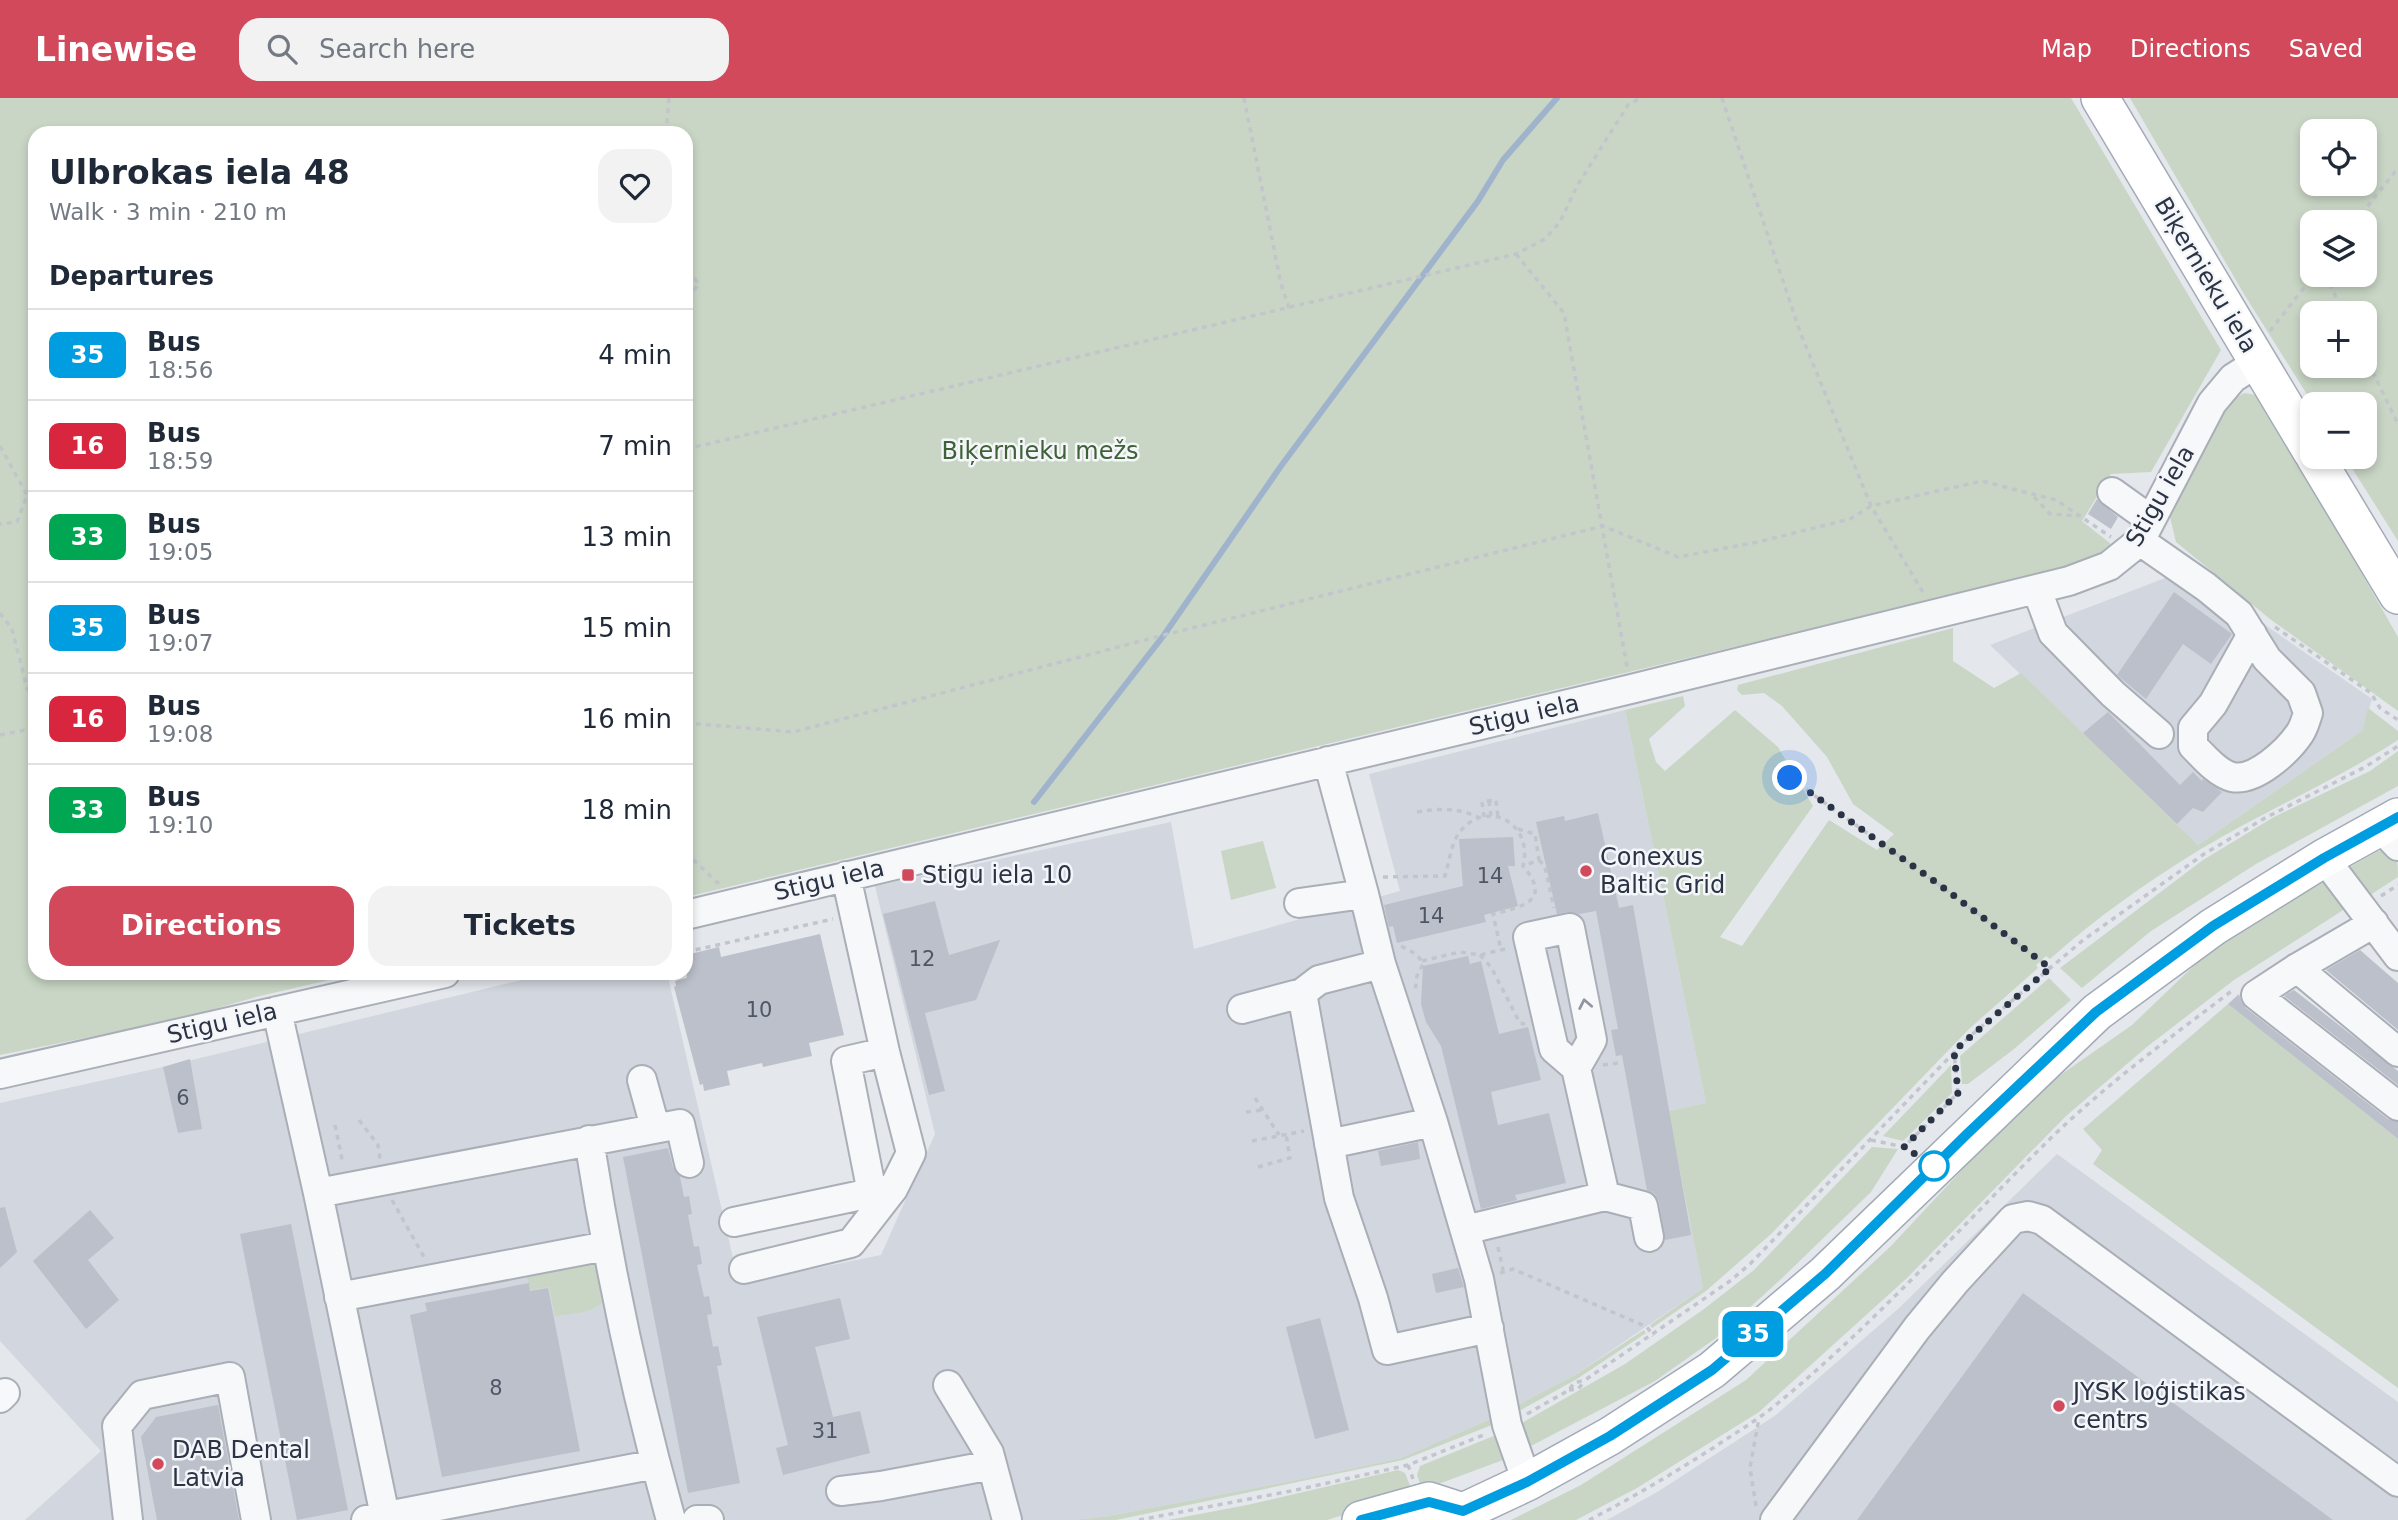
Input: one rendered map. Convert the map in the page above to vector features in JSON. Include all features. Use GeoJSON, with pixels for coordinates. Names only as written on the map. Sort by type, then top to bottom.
{"type":"FeatureCollection","features":[{"type":"Feature","properties":{"kind":"main road","name":"Biķernieku iela"},"geometry":{"type":"LineString","coordinates":[[2100,98],[2262,350],[2300,428]]}},
{"type":"Feature","properties":{"kind":"main road"},"geometry":{"type":"LineString","coordinates":[[2322,469],[2398,595]]}},
{"type":"Feature","properties":{"kind":"main road"},"geometry":{"type":"LineString","coordinates":[[1361,1520],[1429,1502],[1461,1517],[1610,1436],[1712,1370],[1825,1274],[2096,1012],[2213,926],[2324,858],[2392,830]]}},
{"type":"Feature","properties":{"kind":"street","name":"Stigu iela"},"geometry":{"type":"LineString","coordinates":[[693,913],[2037,590],[2109,566],[2145,531],[2212,403],[2262,350]]}},
{"type":"Feature","properties":{"kind":"street"},"geometry":{"type":"LineString","coordinates":[[2112,492],[2145,531],[2206,587],[2260,629],[2267,659],[2301,693],[2308,713],[2300,733],[2273,762],[2250,776],[2232,777],[2212,765],[2193,746],[2193,728],[2213,704],[2260,629]]}},
{"type":"Feature","properties":{"kind":"street"},"geometry":{"type":"LineString","coordinates":[[2037,590],[2053,633],[2113,694],[2159,734]]}},
{"type":"Feature","properties":{"kind":"street"},"geometry":{"type":"LineString","coordinates":[[1328,761],[1381,964],[1465,1230],[1491,1276],[1489,1328],[1507,1425],[1527,1482]]}},
{"type":"Feature","properties":{"kind":"street"},"geometry":{"type":"LineString","coordinates":[[2324,858],[2398,956]]}},
{"type":"Feature","properties":{"kind":"street"},"geometry":{"type":"LineString","coordinates":[[744,1269],[850,1243],[911,1153],[885,1052],[846,876]]}},
{"type":"Feature","properties":{"kind":"street"},"geometry":{"type":"LineString","coordinates":[[1299,903],[1362,886]]}},
{"type":"Feature","properties":{"kind":"street"},"geometry":{"type":"LineString","coordinates":[[2368,916],[2256,995],[2398,1105]]}},
{"type":"Feature","properties":{"kind":"street"},"geometry":{"type":"LineString","coordinates":[[1576,1068],[1592,1040],[1570,928],[1528,937],[1555,1049],[1576,1068],[1605,1196]]}},
{"type":"Feature","properties":{"kind":"street"},"geometry":{"type":"LineString","coordinates":[[1242,1009],[1302,993],[1320,980],[1381,964]]}},
{"type":"Feature","properties":{"kind":"street"},"geometry":{"type":"LineString","coordinates":[[2297,968],[2398,1052]]}},
{"type":"Feature","properties":{"kind":"street","name":"Stigu iela"},"geometry":{"type":"LineString","coordinates":[[0,1074],[414,980]]}},
{"type":"Feature","properties":{"kind":"street"},"geometry":{"type":"LineString","coordinates":[[1302,993],[1339,1198],[1373,1298],[1387,1350],[1489,1328]]}},
{"type":"Feature","properties":{"kind":"street"},"geometry":{"type":"LineString","coordinates":[[277,1011],[339,1297],[375,1518],[656,1464]]}},
{"type":"Feature","properties":{"kind":"street"},"geometry":{"type":"LineString","coordinates":[[883,1191],[846,1061],[885,1052]]}},
{"type":"Feature","properties":{"kind":"street"},"geometry":{"type":"LineString","coordinates":[[642,1080],[655,1127]]}},
{"type":"Feature","properties":{"kind":"street"},"geometry":{"type":"LineString","coordinates":[[1328,1135],[1433,1122]]}},
{"type":"Feature","properties":{"kind":"street"},"geometry":{"type":"LineString","coordinates":[[318,1192],[680,1124],[689,1163]]}},
{"type":"Feature","properties":{"kind":"street"},"geometry":{"type":"LineString","coordinates":[[589,1140],[606,1246],[671,1520]]}},
{"type":"Feature","properties":{"kind":"street"},"geometry":{"type":"LineString","coordinates":[[734,1222],[883,1191]]}},
{"type":"Feature","properties":{"kind":"street"},"geometry":{"type":"LineString","coordinates":[[1465,1230],[1605,1196],[1643,1206],[1649,1237]]}},
{"type":"Feature","properties":{"kind":"street"},"geometry":{"type":"LineString","coordinates":[[1765,1517],[1932,1310],[2014,1219],[2028,1216],[2042,1220],[2398,1482]]}},
{"type":"Feature","properties":{"kind":"street"},"geometry":{"type":"LineString","coordinates":[[339,1297],[426,1289],[606,1246]]}},
{"type":"Feature","properties":{"kind":"street"},"geometry":{"type":"LineString","coordinates":[[128,1520],[117,1426],[142,1395],[230,1377],[256,1520]]}},
{"type":"Feature","properties":{"kind":"street"},"geometry":{"type":"LineString","coordinates":[[948,1385],[989,1452],[1007,1520]]}},
{"type":"Feature","properties":{"kind":"street"},"geometry":{"type":"LineString","coordinates":[[841,1491],[992,1465]]}},
{"type":"Feature","properties":{"kind":"street"},"geometry":{"type":"LineString","coordinates":[[697,1520],[709,1520]]}},
{"type":"Feature","properties":{"kind":"path"},"geometry":{"type":"LineString","coordinates":[[667,126],[669,98]]}},
{"type":"Feature","properties":{"kind":"path"},"geometry":{"type":"LineString","coordinates":[[1244,98],[1289,308]]}},
{"type":"Feature","properties":{"kind":"path"},"geometry":{"type":"LineString","coordinates":[[693,447],[1516,254],[1545,239],[1560,222],[1584,174],[1628,105],[1640,98]]}},
{"type":"Feature","properties":{"kind":"path"},"geometry":{"type":"LineString","coordinates":[[1722,98],[1800,332],[1871,506],[1936,614]]}},
{"type":"Feature","properties":{"kind":"path"},"geometry":{"type":"LineString","coordinates":[[2366,210],[2398,169]]}},
{"type":"Feature","properties":{"kind":"path"},"geometry":{"type":"LineString","coordinates":[[1516,254],[1563,313],[1631,689]]}},
{"type":"Feature","properties":{"kind":"path"},"geometry":{"type":"LineString","coordinates":[[2262,350],[2306,287]]}},
{"type":"Feature","properties":{"kind":"path"},"geometry":{"type":"LineString","coordinates":[[2376,378],[2398,424]]}},
{"type":"Feature","properties":{"kind":"path"},"geometry":{"type":"LineString","coordinates":[[0,446],[27,495],[17,522],[0,524]]}},
{"type":"Feature","properties":{"kind":"path"},"geometry":{"type":"LineString","coordinates":[[693,724],[793,732],[1137,642],[1603,526],[1678,557],[1758,542],[1850,519],[1871,506],[1982,481],[2056,500],[2112,538],[2145,531]]}},
{"type":"Feature","properties":{"kind":"path"},"geometry":{"type":"LineString","coordinates":[[2033,495],[2050,514],[2079,516]]}},
{"type":"Feature","properties":{"kind":"path"},"geometry":{"type":"LineString","coordinates":[[0,612],[12,629],[28,690]]}},
{"type":"Feature","properties":{"kind":"path"},"geometry":{"type":"LineString","coordinates":[[2260,629],[2371,693],[2380,708],[2398,720]]}},
{"type":"Feature","properties":{"kind":"path"},"geometry":{"type":"LineString","coordinates":[[0,735],[28,729]]}},
{"type":"Feature","properties":{"kind":"path"},"geometry":{"type":"LineString","coordinates":[[1139,1520],[1408,1465],[1507,1425],[1569,1390],[1574,1382],[1585,1381],[1653,1336],[1751,1263],[1954,1051],[2050,968],[2128,907],[2204,854],[2266,818],[2365,767],[2398,746]]}},
{"type":"Feature","properties":{"kind":"path"},"geometry":{"type":"LineString","coordinates":[[1790,778],[2050,968]]}},
{"type":"Feature","properties":{"kind":"path"},"geometry":{"type":"LineString","coordinates":[[1482,817],[1482,802],[1496,800],[1498,818]]}},
{"type":"Feature","properties":{"kind":"path"},"geometry":{"type":"LineString","coordinates":[[1489,801],[1491,816]]}},
{"type":"Feature","properties":{"kind":"path"},"geometry":{"type":"LineString","coordinates":[[1417,812],[1451,809],[1482,817]]}},
{"type":"Feature","properties":{"kind":"path"},"geometry":{"type":"LineString","coordinates":[[1362,886],[1445,876],[1459,834],[1475,819],[1491,816],[1516,829],[1535,834],[1539,860],[1545,867],[1559,931]]}},
{"type":"Feature","properties":{"kind":"path"},"geometry":{"type":"LineString","coordinates":[[1501,950],[1493,914],[1525,906],[1532,900],[1534,883],[1523,866],[1525,847],[1516,829]]}},
{"type":"Feature","properties":{"kind":"path"},"geometry":{"type":"LineString","coordinates":[[693,859],[738,901]]}},
{"type":"Feature","properties":{"kind":"path"},"geometry":{"type":"LineString","coordinates":[[1523,866],[1539,860]]}},
{"type":"Feature","properties":{"kind":"path"},"geometry":{"type":"LineString","coordinates":[[2368,916],[2398,885]]}},
{"type":"Feature","properties":{"kind":"path"},"geometry":{"type":"LineString","coordinates":[[693,950],[835,919],[853,907]]}},
{"type":"Feature","properties":{"kind":"path"},"geometry":{"type":"LineString","coordinates":[[1422,961],[1460,952],[1480,955],[1530,944]]}},
{"type":"Feature","properties":{"kind":"path"},"geometry":{"type":"LineString","coordinates":[[1589,1520],[1647,1489],[1759,1418],[1879,1312],[2054,1136],[2140,1061],[2235,988]]}},
{"type":"Feature","properties":{"kind":"path"},"geometry":{"type":"LineString","coordinates":[[1871,1140],[1904,1147],[1958,1093],[1954,1051]]}},
{"type":"Feature","properties":{"kind":"path"},"geometry":{"type":"LineString","coordinates":[[1255,1098],[1279,1135]]}},
{"type":"Feature","properties":{"kind":"path"},"geometry":{"type":"LineString","coordinates":[[1245,1112],[1263,1110]]}},
{"type":"Feature","properties":{"kind":"path"},"geometry":{"type":"LineString","coordinates":[[335,1125],[348,1186]]}},
{"type":"Feature","properties":{"kind":"path"},"geometry":{"type":"LineString","coordinates":[[1252,1140],[1286,1134],[1328,1135]]}},
{"type":"Feature","properties":{"kind":"path"},"geometry":{"type":"LineString","coordinates":[[1258,1167],[1290,1158],[1286,1134]]}},
{"type":"Feature","properties":{"kind":"path"},"geometry":{"type":"LineString","coordinates":[[1491,1276],[1498,1249]]}},
{"type":"Feature","properties":{"kind":"path"},"geometry":{"type":"LineString","coordinates":[[1491,1276],[1513,1269],[1647,1328],[1653,1336]]}},
{"type":"Feature","properties":{"kind":"path"},"geometry":{"type":"LineString","coordinates":[[1759,1418],[1750,1468],[1756,1505],[1765,1517]]}},
{"type":"Feature","properties":{"kind":"shaded area"},"geometry":{"type":"Polygon","coordinates":[[[2173,575],[2242,609],[2372,699],[2363,730],[2198,845],[1990,645],[2173,575]]]}},
{"type":"Feature","properties":{"kind":"shaded area"},"geometry":{"type":"Polygon","coordinates":[[[1625,710],[1706,1103],[1668,1111],[1703,1288],[1575,1375],[1495,1417],[1401,1458],[1109,1516],[1075,1520],[25,1520],[101,1451],[0,1341],[0,1103],[163,1067],[521,980],[669,980],[739,1284],[881,1255],[935,1134],[875,886],[1171,822],[1194,949],[1400,891],[1369,774],[1625,710]]]}},
{"type":"Feature","properties":{"kind":"shaded area"},"geometry":{"type":"Polygon","coordinates":[[[2057,1154],[2398,1402],[2398,1520],[1607,1520],[1659,1491],[1776,1415],[1898,1309],[2057,1154]]]}},
{"type":"Feature","properties":{"kind":"green space","name":"Biķernieku mežs"},"geometry":{"type":"Polygon","coordinates":[[[0,98],[2071,98],[2221,350],[2151,472],[2111,474],[2082,521],[2111,544],[2098,560],[693,895],[693,126],[28,126],[28,980],[329,980],[256,997],[148,1028],[140,1027],[0,1055],[0,98]]]}},
{"type":"Feature","properties":{"kind":"green space"},"geometry":{"type":"Polygon","coordinates":[[[2130,98],[2398,98],[2398,541],[2353,469],[2377,469],[2377,392],[2305,392],[2244,294],[2130,98]]]}},
{"type":"Feature","properties":{"kind":"green space"},"geometry":{"type":"Polygon","coordinates":[[[2244,393],[2256,395],[2268,410],[2398,637],[2398,711],[2270,619],[2176,542],[2170,517],[2173,499],[2217,416],[2228,403],[2244,393]]]}},
{"type":"Feature","properties":{"kind":"green space"},"geometry":{"type":"Polygon","coordinates":[[[1953,628],[1953,661],[1994,688],[2021,673],[2198,845],[2363,730],[2368,708],[2398,731],[2398,740],[2350,769],[2201,849],[2123,901],[2050,959],[2046,956],[2036,965],[2038,968],[1969,1029],[1771,1234],[1706,1291],[1652,1328],[1650,1325],[1703,1288],[1668,1111],[1706,1103],[1625,710],[1683,696],[1685,706],[1649,739],[1656,762],[1665,771],[1735,710],[1778,747],[1813,806],[1720,937],[1742,946],[1829,820],[1877,850],[1894,834],[1853,804],[1827,757],[1782,706],[1764,693],[1742,695],[1737,690],[1738,685],[1953,628]]]}},
{"type":"Feature","properties":{"kind":"green space"},"geometry":{"type":"Polygon","coordinates":[[[2398,751],[2398,786],[2256,864],[2151,931],[2082,988],[2060,968],[2203,860],[2274,817],[2370,771],[2398,751]]]}},
{"type":"Feature","properties":{"kind":"green space"},"geometry":{"type":"Polygon","coordinates":[[[1263,841],[1276,888],[1231,900],[1221,851],[1263,841]]]}},
{"type":"Feature","properties":{"kind":"green space"},"geometry":{"type":"Polygon","coordinates":[[[2378,851],[2390,852],[2396,857],[2398,877],[2364,899],[2348,871],[2350,867],[2378,851]]]}},
{"type":"Feature","properties":{"kind":"green space"},"geometry":{"type":"Polygon","coordinates":[[[2327,881],[2351,905],[2234,980],[2148,1046],[2066,1116],[1907,1278],[1759,1412],[1637,1488],[1576,1520],[1511,1520],[1581,1485],[1746,1380],[1891,1246],[2002,1127],[2052,1081],[2132,1025],[2204,956],[2327,881]]]}},
{"type":"Feature","properties":{"kind":"green space"},"geometry":{"type":"Polygon","coordinates":[[[2049,978],[2071,1000],[2014,1049],[1968,1084],[1962,1084],[1960,1056],[2049,978]]]}},
{"type":"Feature","properties":{"kind":"green space"},"geometry":{"type":"Polygon","coordinates":[[[2228,1004],[2398,1139],[2398,1388],[2093,1164],[2102,1150],[2083,1129],[2228,1004]]]}},
{"type":"Feature","properties":{"kind":"green space"},"geometry":{"type":"Polygon","coordinates":[[[1951,1065],[1952,1093],[1903,1141],[1883,1136],[1951,1065]]]}},
{"type":"Feature","properties":{"kind":"green space"},"geometry":{"type":"Polygon","coordinates":[[[1872,1147],[1898,1149],[1871,1192],[1716,1338],[1655,1381],[1528,1446],[1521,1436],[1525,1433],[1522,1423],[1625,1364],[1754,1270],[1872,1147]]]}},
{"type":"Feature","properties":{"kind":"green space"},"geometry":{"type":"Polygon","coordinates":[[[584,1256],[600,1264],[605,1299],[595,1308],[555,1316],[549,1287],[531,1290],[524,1268],[584,1256]]]}},
{"type":"Feature","properties":{"kind":"green space"},"geometry":{"type":"Polygon","coordinates":[[[1644,1330],[1646,1333],[1577,1379],[1519,1411],[1518,1405],[1575,1375],[1644,1330]]]}},
{"type":"Feature","properties":{"kind":"green space"},"geometry":{"type":"Polygon","coordinates":[[[1495,1417],[1497,1423],[1403,1460],[1116,1520],[1075,1520],[1109,1516],[1401,1458],[1495,1417]]]}},
{"type":"Feature","properties":{"kind":"green space"},"geometry":{"type":"Polygon","coordinates":[[[1501,1433],[1508,1454],[1503,1460],[1422,1490],[1417,1475],[1420,1466],[1501,1433]]]}},
{"type":"Feature","properties":{"kind":"green space"},"geometry":{"type":"Polygon","coordinates":[[[1398,1470],[1405,1473],[1413,1493],[1327,1520],[1168,1520],[1247,1505],[1398,1470]]]}},
{"type":"Feature","properties":{"kind":"building"},"geometry":{"type":"Polygon","coordinates":[[[2097,499],[2118,517],[2111,529],[2088,514],[2097,499]]]}},
{"type":"Feature","properties":{"kind":"building"},"geometry":{"type":"Polygon","coordinates":[[[2174,592],[2232,634],[2211,664],[2183,644],[2146,699],[2117,675],[2174,592]]]}},
{"type":"Feature","properties":{"kind":"building"},"geometry":{"type":"Polygon","coordinates":[[[2108,712],[2180,785],[2193,772],[2202,781],[2203,779],[2222,792],[2203,812],[2193,808],[2177,824],[2083,733],[2108,712]]]}},
{"type":"Feature","properties":{"kind":"building"},"geometry":{"type":"Polygon","coordinates":[[[1598,813],[1619,908],[1633,905],[1691,1235],[1665,1240],[1659,1202],[1655,1194],[1647,1190],[1622,1055],[1616,1056],[1611,1030],[1618,1029],[1596,911],[1557,914],[1536,822],[1564,816],[1565,821],[1598,813]]]}},
{"type":"Feature","properties":{"kind":"building"},"geometry":{"type":"Polygon","coordinates":[[[1513,837],[1515,866],[1508,866],[1518,906],[1484,915],[1486,922],[1397,943],[1393,926],[1389,927],[1384,905],[1463,886],[1459,839],[1513,837]]]}},
{"type":"Feature","properties":{"kind":"building"},"geometry":{"type":"Polygon","coordinates":[[[935,901],[949,955],[1000,940],[976,1000],[925,1013],[945,1091],[929,1095],[883,914],[935,901]]]}},
{"type":"Feature","properties":{"kind":"building"},"geometry":{"type":"Polygon","coordinates":[[[820,934],[844,1035],[809,1043],[812,1056],[763,1067],[762,1063],[727,1071],[730,1085],[704,1091],[703,1084],[700,1085],[674,987],[675,981],[693,980],[693,953],[719,947],[721,957],[820,934]]]}},
{"type":"Feature","properties":{"kind":"building"},"geometry":{"type":"Polygon","coordinates":[[[2360,950],[2398,983],[2398,1030],[2326,970],[2360,950]]]}},
{"type":"Feature","properties":{"kind":"building"},"geometry":{"type":"Polygon","coordinates":[[[1468,956],[1470,964],[1481,961],[1499,1034],[1528,1027],[1541,1080],[1491,1092],[1498,1125],[1549,1113],[1566,1183],[1515,1195],[1517,1200],[1481,1209],[1441,1046],[1426,1022],[1421,1004],[1423,966],[1468,956]]]}},
{"type":"Feature","properties":{"kind":"building"},"geometry":{"type":"Polygon","coordinates":[[[2294,990],[2398,1071],[2398,1085],[2284,996],[2294,990]]]}},
{"type":"Feature","properties":{"kind":"building"},"geometry":{"type":"Polygon","coordinates":[[[2239,994],[2246,1008],[2388,1119],[2398,1122],[2398,1139],[2228,1004],[2239,994]]]}},
{"type":"Feature","properties":{"kind":"building"},"geometry":{"type":"Polygon","coordinates":[[[190,1059],[202,1129],[178,1133],[163,1067],[190,1059]]]}},
{"type":"Feature","properties":{"kind":"building"},"geometry":{"type":"Polygon","coordinates":[[[1418,1142],[1420,1159],[1381,1166],[1378,1151],[1418,1142]]]}},
{"type":"Feature","properties":{"kind":"building"},"geometry":{"type":"Polygon","coordinates":[[[668,1148],[673,1167],[680,1177],[684,1197],[689,1196],[692,1214],[688,1215],[694,1247],[699,1246],[702,1264],[697,1265],[704,1297],[709,1296],[712,1314],[707,1315],[713,1347],[718,1346],[722,1365],[717,1366],[740,1483],[688,1493],[623,1157],[668,1148]]]}},
{"type":"Feature","properties":{"kind":"building"},"geometry":{"type":"Polygon","coordinates":[[[5,1207],[17,1252],[0,1268],[0,1208],[5,1207]]]}},
{"type":"Feature","properties":{"kind":"building"},"geometry":{"type":"Polygon","coordinates":[[[90,1210],[114,1238],[88,1260],[119,1300],[86,1329],[33,1261],[90,1210]]]}},
{"type":"Feature","properties":{"kind":"building"},"geometry":{"type":"Polygon","coordinates":[[[291,1224],[348,1510],[297,1520],[240,1234],[291,1224]]]}},
{"type":"Feature","properties":{"kind":"building"},"geometry":{"type":"Polygon","coordinates":[[[1458,1268],[1464,1287],[1436,1293],[1432,1274],[1458,1268]]]}},
{"type":"Feature","properties":{"kind":"building"},"geometry":{"type":"Polygon","coordinates":[[[529,1283],[530,1291],[548,1288],[580,1451],[442,1477],[410,1315],[427,1311],[425,1303],[529,1283]]]}},
{"type":"Feature","properties":{"kind":"building","name":"JYSK loģistikas centrs"},"geometry":{"type":"Polygon","coordinates":[[[2023,1293],[2333,1520],[1857,1520],[2023,1293]]]}},
{"type":"Feature","properties":{"kind":"building"},"geometry":{"type":"Polygon","coordinates":[[[840,1298],[850,1339],[815,1347],[833,1417],[860,1411],[870,1453],[783,1475],[776,1448],[788,1445],[757,1317],[840,1298]]]}},
{"type":"Feature","properties":{"kind":"building"},"geometry":{"type":"Polygon","coordinates":[[[1320,1318],[1349,1430],[1315,1439],[1286,1327],[1320,1318]]]}},
{"type":"Feature","properties":{"kind":"building"},"geometry":{"type":"Polygon","coordinates":[[[218,1405],[239,1520],[157,1520],[141,1437],[156,1417],[218,1405]]]}},
{"type":"Feature","properties":{"kind":"waterway"},"geometry":{"type":"LineString","coordinates":[[1034,802],[1164,635],[1281,466],[1478,201],[1503,160],[1557,98]]}},
{"type":"Feature","properties":{"kind":"bus line","name":"35"},"geometry":{"type":"LineString","coordinates":[[1361,1520],[1429,1502],[1463,1511],[1527,1482],[1662,1404],[1712,1370],[1825,1274],[2096,1012],[2213,926],[2324,858],[2398,817]]}},
{"type":"Feature","properties":{"kind":"place","name":"Conexus Baltic Grid"},"geometry":{"type":"Point","coordinates":[1586,871]}},
{"type":"Feature","properties":{"kind":"place","name":"Stigu iela 10"},"geometry":{"type":"Point","coordinates":[908,875]}},
{"type":"Feature","properties":{"kind":"place","name":"JYSK loģistikas centrs"},"geometry":{"type":"Point","coordinates":[2059,1406]}},
{"type":"Feature","properties":{"kind":"place","name":"DAB Dental Latvia"},"geometry":{"type":"Point","coordinates":[158,1464]}},
{"type":"Feature","properties":{"kind":"route"},"geometry":{"type":"LineString","coordinates":[[1790,778],[2050,968],[1954,1051],[1958,1093],[1904,1147],[1934,1166]]}}]}
